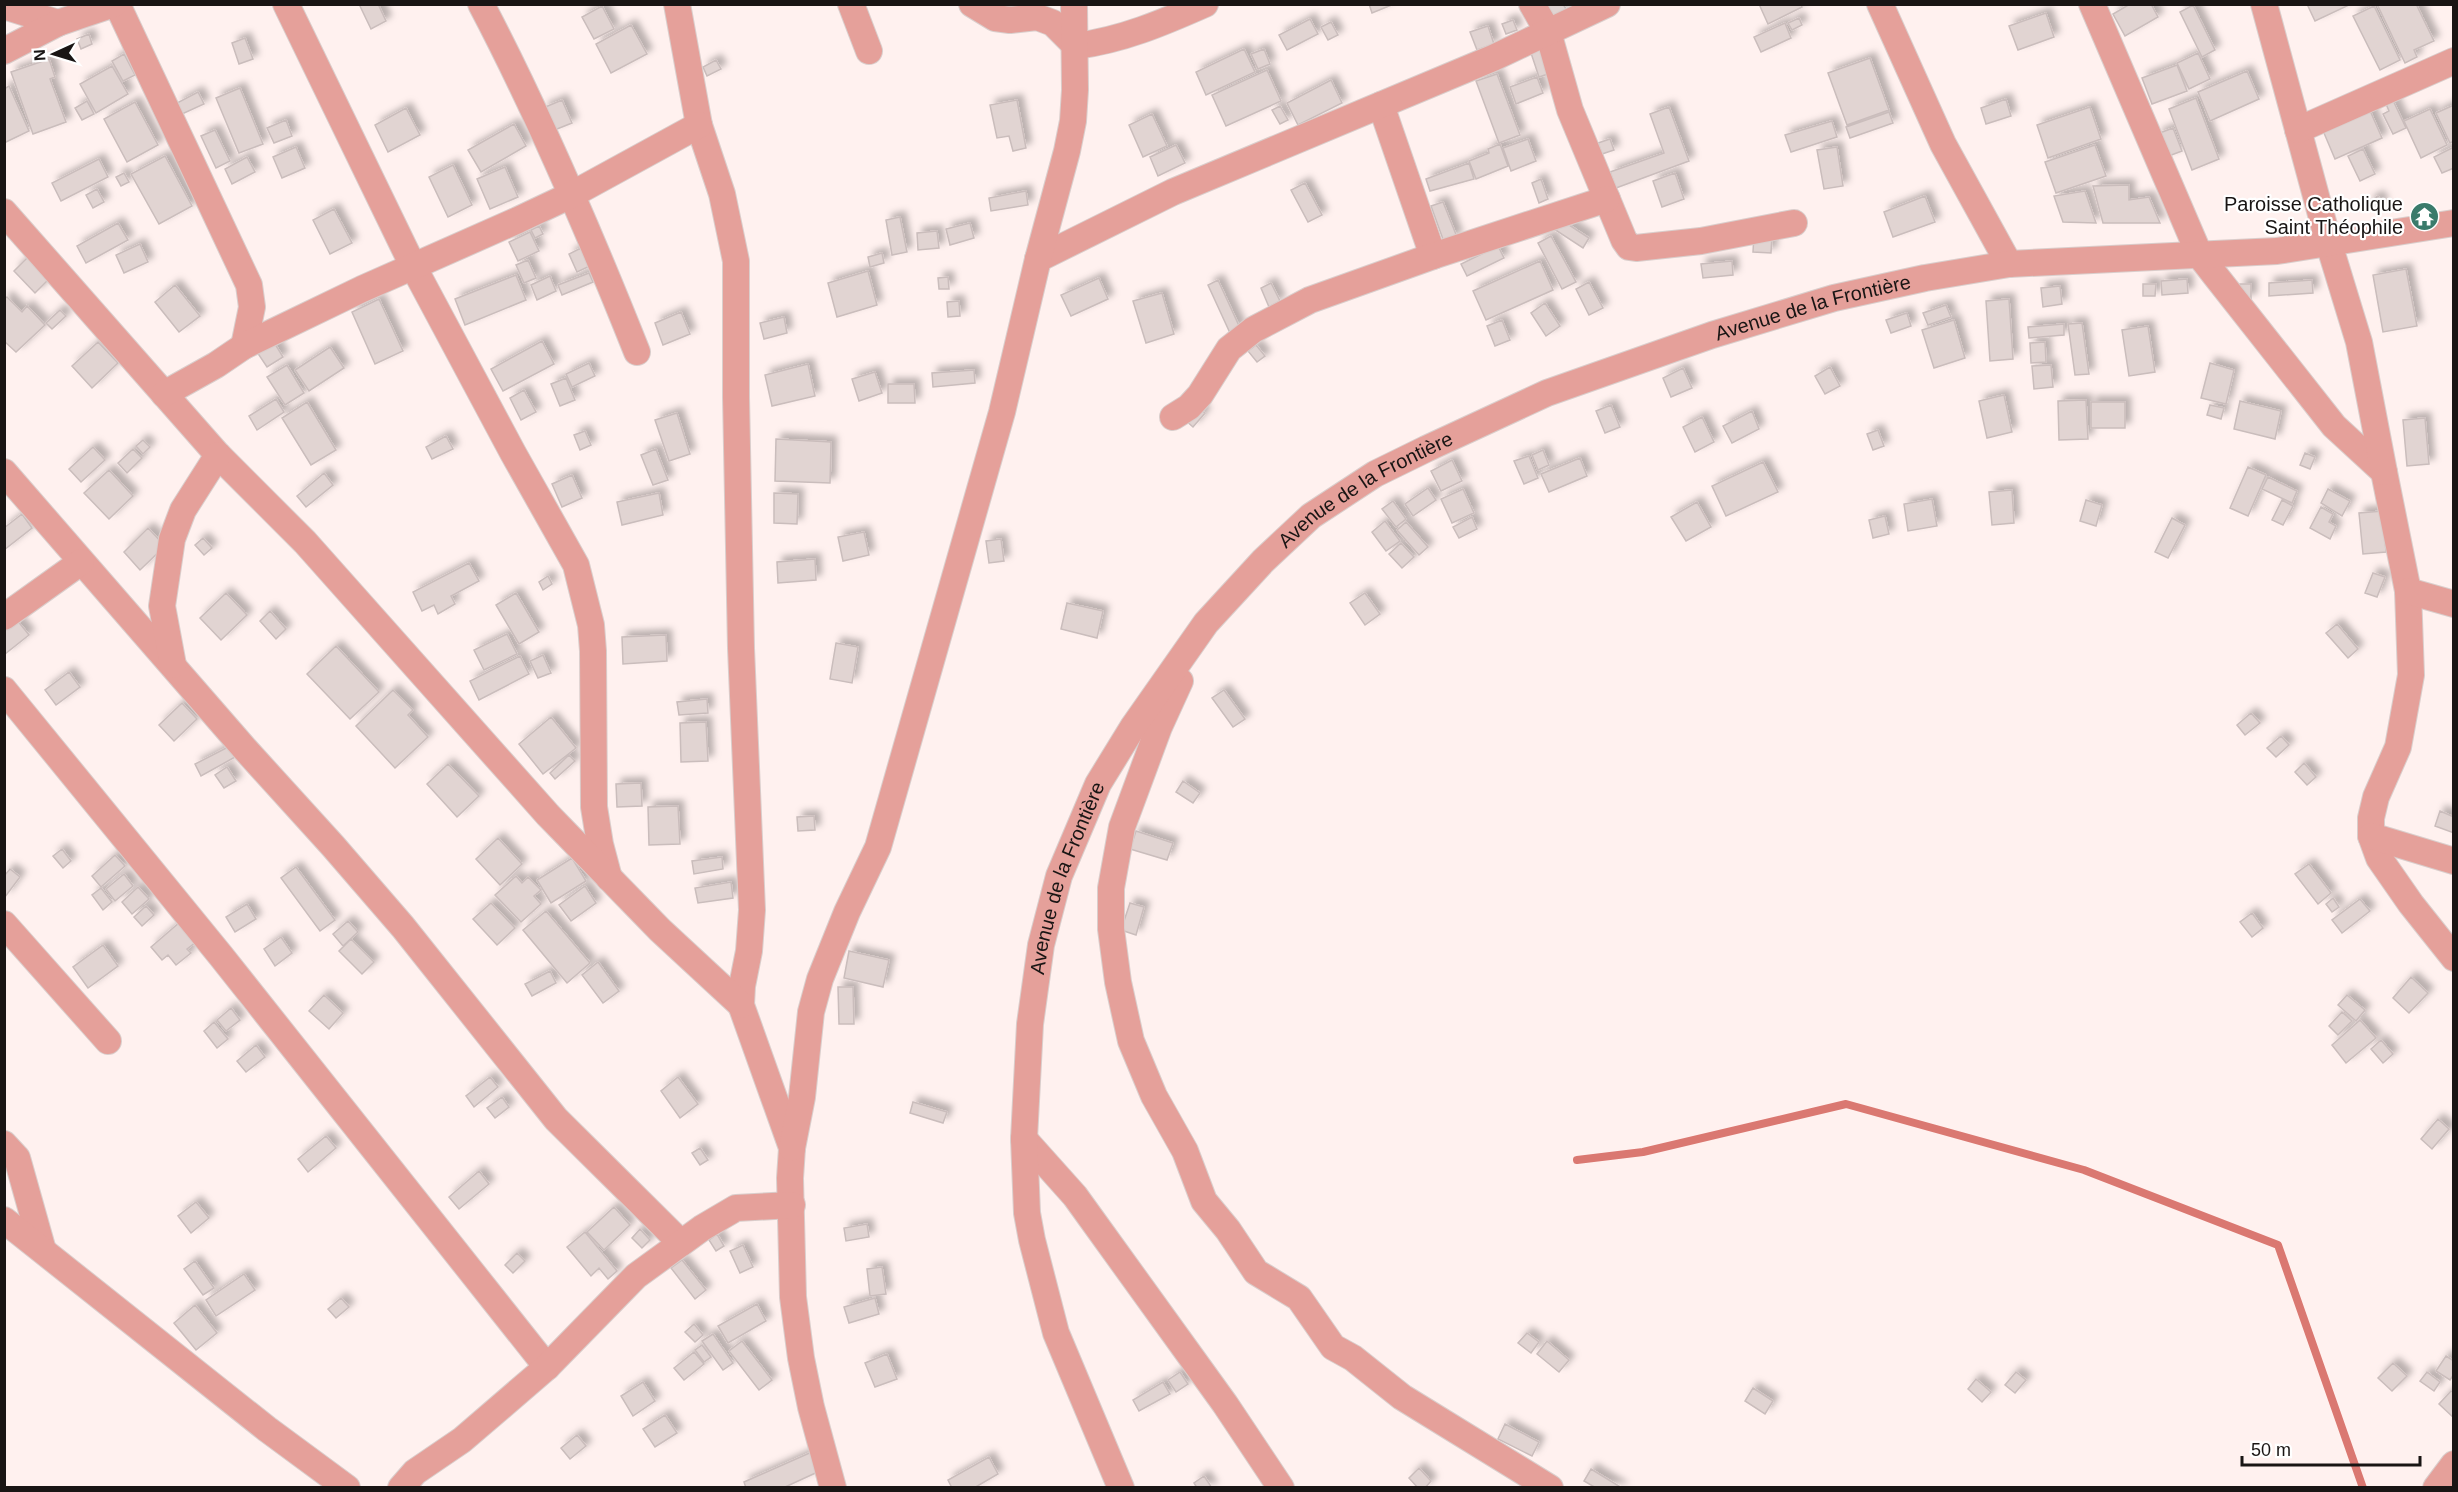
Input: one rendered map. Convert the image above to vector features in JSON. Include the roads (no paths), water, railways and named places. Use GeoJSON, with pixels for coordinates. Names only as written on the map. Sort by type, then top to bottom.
{"type":"FeatureCollection","features":[{"type":"Feature","properties":{"kind":"street"},"geometry":{"type":"LineString","coordinates":[[4,51],[58,22],[116,4],[249,285],[252,307],[244,346]]}},
{"type":"Feature","properties":{"kind":"street"},"geometry":{"type":"LineString","coordinates":[[286,4],[413,267],[513,453],[576,564],[589,608],[591,625],[594,807],[609,878]]}},
{"type":"Feature","properties":{"kind":"street"},"geometry":{"type":"LineString","coordinates":[[480,4],[504,48],[597,250],[637,352]]}},
{"type":"Feature","properties":{"kind":"street"},"geometry":{"type":"LineString","coordinates":[[677,4],[699,125],[722,194],[736,261],[741,648],[752,910],[741,1005],[792,1148]]}},
{"type":"Feature","properties":{"kind":"street"},"geometry":{"type":"LineString","coordinates":[[851,4],[869,51]]}},
{"type":"Feature","properties":{"kind":"street"},"geometry":{"type":"LineString","coordinates":[[972,4],[995,18],[1010,20],[1037,17],[1053,23],[1076,46]]}},
{"type":"Feature","properties":{"kind":"street"},"geometry":{"type":"LineString","coordinates":[[833,1488],[811,1407],[801,1358],[793,1297],[790,1178],[792,1148],[802,1097],[812,1012],[820,979],[847,912],[878,847],[1002,412],[1073,121],[1076,46],[1074,4]]}},
{"type":"Feature","properties":{"kind":"street"},"geometry":{"type":"LineString","coordinates":[[1076,46],[1107,42],[1150,28],[1205,4]]}},
{"type":"Feature","properties":{"kind":"street"},"geometry":{"type":"LineString","coordinates":[[1532,4],[1548,32],[1570,110],[1624,240],[1629,247],[1701,241],[1794,223]]}},
{"type":"Feature","properties":{"kind":"street"},"geometry":{"type":"LineString","coordinates":[[1038,260],[1173,192],[1493,58],[1607,4]]}},
{"type":"Feature","properties":{"kind":"street"},"geometry":{"type":"LineString","coordinates":[[1880,4],[1943,144],[2009,264]]}},
{"type":"Feature","properties":{"kind":"street"},"geometry":{"type":"LineString","coordinates":[[2092,4],[2200,256],[2334,426],[2384,472]]}},
{"type":"Feature","properties":{"kind":"street"},"geometry":{"type":"LineString","coordinates":[[2264,4],[2329,244],[2359,342],[2408,591],[2412,675],[2398,747],[2376,797],[2371,818],[2371,836],[2379,858],[2404,895],[2454,958]]}},
{"type":"Feature","properties":{"kind":"street"},"geometry":{"type":"LineString","coordinates":[[4,6],[58,22]]}},
{"type":"Feature","properties":{"kind":"street"},"geometry":{"type":"LineString","coordinates":[[2298,130],[2454,61]]}},
{"type":"Feature","properties":{"kind":"street"},"geometry":{"type":"LineString","coordinates":[[1381,105],[1433,256]]}},
{"type":"Feature","properties":{"kind":"street"},"geometry":{"type":"LineString","coordinates":[[164,394],[216,365],[244,346],[571,195],[699,125]]}},
{"type":"Feature","properties":{"kind":"street"},"geometry":{"type":"LineString","coordinates":[[1173,417],[1189,407],[1200,395],[1229,349],[1253,330],[1310,300],[1433,256],[1607,199]]}},
{"type":"Feature","properties":{"kind":"street"},"geometry":{"type":"LineString","coordinates":[[4,212],[218,455],[305,542],[548,815],[660,930],[741,1005]]}},
{"type":"Feature","properties":{"kind":"street","name":"Avenue de la Frontière"},"geometry":{"type":"LineString","coordinates":[[1121,1488],[1056,1333],[1030,1231],[1024,1139],[1031,1013],[1041,945],[1059,876],[1098,784],[1133,728],[1206,623],[1263,561],[1311,516],[1375,474],[1547,393],[1712,335],[1834,298],[1925,278],[2009,264],[2277,251],[2454,223]]}},
{"type":"Feature","properties":{"kind":"street"},"geometry":{"type":"LineString","coordinates":[[173,665],[162,606],[172,539],[183,510],[218,455]]}},
{"type":"Feature","properties":{"kind":"street"},"geometry":{"type":"LineString","coordinates":[[4,472],[403,927],[556,1119],[681,1243]]}},
{"type":"Feature","properties":{"kind":"street"},"geometry":{"type":"LineString","coordinates":[[4,617],[81,562]]}},
{"type":"Feature","properties":{"kind":"street"},"geometry":{"type":"LineString","coordinates":[[2408,591],[2454,604]]}},
{"type":"Feature","properties":{"kind":"street"},"geometry":{"type":"LineString","coordinates":[[1206,623],[1159,727],[1122,827],[1111,888],[1111,928],[1118,982],[1131,1041],[1154,1096],[1185,1151],[1204,1201],[1228,1230],[1256,1272],[1299,1298],[1333,1347],[1353,1358],[1402,1397],[1550,1488]]}},
{"type":"Feature","properties":{"kind":"street"},"geometry":{"type":"LineString","coordinates":[[4,690],[214,947],[547,1367]]}},
{"type":"Feature","properties":{"kind":"street"},"geometry":{"type":"LineString","coordinates":[[2371,836],[2454,861]]}},
{"type":"Feature","properties":{"kind":"street"},"geometry":{"type":"LineString","coordinates":[[4,924],[108,1041]]}},
{"type":"Feature","properties":{"kind":"street"},"geometry":{"type":"LineString","coordinates":[[1024,1139],[1075,1196],[1225,1404],[1281,1488]]}},
{"type":"Feature","properties":{"kind":"street"},"geometry":{"type":"LineString","coordinates":[[4,1144],[17,1158],[42,1247]]}},
{"type":"Feature","properties":{"kind":"street"},"geometry":{"type":"LineString","coordinates":[[400,1488],[415,1472],[462,1440],[547,1367],[636,1276],[681,1243],[736,1208],[792,1204]]}},
{"type":"Feature","properties":{"kind":"street"},"geometry":{"type":"LineString","coordinates":[[4,1220],[42,1247],[267,1429],[347,1488]]}},
{"type":"Feature","properties":{"kind":"street"},"geometry":{"type":"LineString","coordinates":[[2436,1488],[2454,1464]]}},
{"type":"Feature","properties":{"kind":"waterway"},"geometry":{"type":"LineString","coordinates":[[1577,1160],[1643,1152],[1846,1104],[2084,1170],[2278,1245],[2363,1488]]}},
{"type":"Feature","properties":{"kind":"place","name":"Paroisse Catholique Saint Théophile"},"geometry":{"type":"Point","coordinates":[2424,216]}}]}
